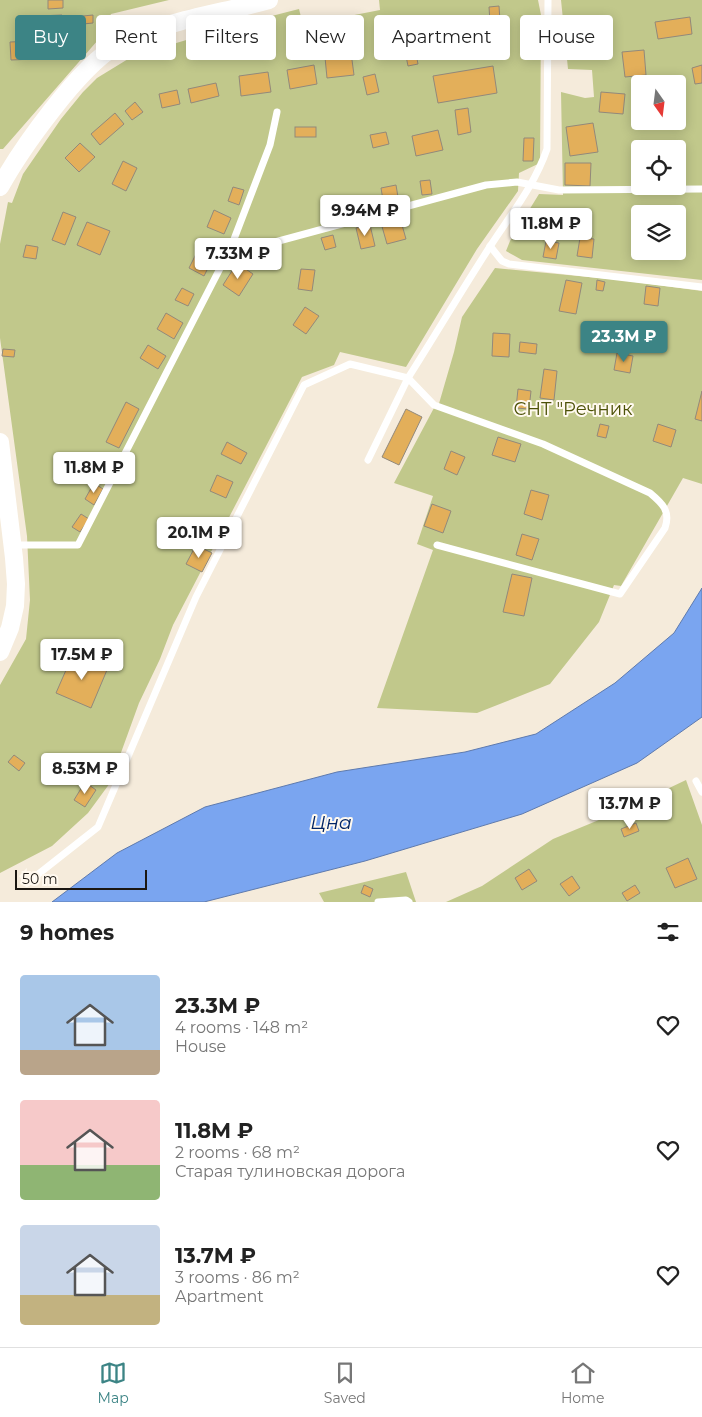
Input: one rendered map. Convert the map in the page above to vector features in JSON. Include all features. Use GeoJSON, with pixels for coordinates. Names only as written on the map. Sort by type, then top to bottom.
{"type":"FeatureCollection","features":[{"type":"Feature","properties":{"kind":"street"},"geometry":{"type":"LineString","coordinates":[[1,182],[68,91],[94,62],[115,47],[160,28],[269,0]]}},
{"type":"Feature","properties":{"kind":"street"},"geometry":{"type":"LineString","coordinates":[[0,442],[16,584],[15,606],[10,628],[0,652]]}},
{"type":"Feature","properties":{"kind":"lane"},"geometry":{"type":"LineString","coordinates":[[368,460],[408,378],[490,246],[531,186],[541,167],[546,148],[548,0]]}},
{"type":"Feature","properties":{"kind":"lane"},"geometry":{"type":"LineString","coordinates":[[13,545],[78,545],[230,247],[270,145],[277,112]]}},
{"type":"Feature","properties":{"kind":"lane"},"geometry":{"type":"LineString","coordinates":[[230,247],[275,242],[502,182],[517,182],[559,190],[702,189]]}},
{"type":"Feature","properties":{"kind":"lane"},"geometry":{"type":"LineString","coordinates":[[490,246],[502,261],[509,264],[702,287]]}},
{"type":"Feature","properties":{"kind":"lane"},"geometry":{"type":"LineString","coordinates":[[27,883],[98,827],[196,597],[304,385],[350,364],[408,378],[434,405],[544,444],[650,493],[660,502],[668,520],[665,528],[620,594],[437,545]]}},
{"type":"Feature","properties":{"kind":"lane"},"geometry":{"type":"LineString","coordinates":[[696,781],[702,792]]}},
{"type":"Feature","properties":{"kind":"lane"},"geometry":{"type":"LineString","coordinates":[[378,902],[406,900],[409,902]]}},
{"type":"Feature","properties":{"kind":"green space"},"geometry":{"type":"Polygon","coordinates":[[[0,0],[169,0],[110,15],[96,15],[96,42],[86,54],[86,15],[15,15],[15,60],[81,60],[3,149],[0,149],[0,0]]]}},
{"type":"Feature","properties":{"kind":"green space"},"geometry":{"type":"Polygon","coordinates":[[[379,0],[538,0],[541,15],[520,15],[520,60],[541,60],[540,163],[519,173],[518,191],[477,249],[406,367],[340,352],[334,365],[302,377],[173,625],[160,659],[139,703],[110,783],[88,813],[52,846],[0,873],[0,685],[26,639],[30,600],[27,536],[0,338],[0,244],[8,202],[12,203],[23,174],[61,119],[83,92],[97,78],[126,60],[176,60],[176,43],[186,40],[186,60],[276,60],[276,15],[299,9],[300,15],[286,15],[286,60],[364,60],[364,15],[354,15],[380,10],[379,0]]]}},
{"type":"Feature","properties":{"kind":"green space"},"geometry":{"type":"Polygon","coordinates":[[[561,0],[702,0],[702,280],[522,260],[506,251],[510,241],[539,194],[563,195],[561,92],[585,98],[594,97],[592,70],[568,69],[567,60],[613,60],[613,15],[563,15],[561,0]]]}},
{"type":"Feature","properties":{"kind":"green space","name":"СНТ \"Речник"},"geometry":{"type":"Polygon","coordinates":[[[495,268],[620,280],[702,291],[702,484],[683,478],[621,586],[614,585],[599,622],[550,684],[477,713],[377,708],[433,550],[417,544],[433,496],[394,483],[435,406],[438,407],[462,317],[495,268]]]}},
{"type":"Feature","properties":{"kind":"green space"},"geometry":{"type":"Polygon","coordinates":[[[686,780],[702,825],[702,902],[446,902],[482,886],[553,839],[623,810],[686,780]]]}},
{"type":"Feature","properties":{"kind":"green space"},"geometry":{"type":"Polygon","coordinates":[[[406,872],[416,902],[324,902],[319,893],[406,872]]]}},
{"type":"Feature","properties":{"kind":"water","name":"Цна"},"geometry":{"type":"Polygon","coordinates":[[[702,588],[702,717],[637,763],[522,814],[365,861],[204,902],[52,902],[117,853],[205,807],[337,772],[465,752],[536,734],[615,683],[674,633],[702,588]]]}},
{"type":"Feature","properties":{"kind":"building"},"geometry":{"type":"Polygon","coordinates":[[[48,0],[63,0],[63,8],[48,9],[48,0]]]}},
{"type":"Feature","properties":{"kind":"building"},"geometry":{"type":"Polygon","coordinates":[[[499,6],[500,15],[490,15],[489,7],[499,6]]]}},
{"type":"Feature","properties":{"kind":"building"},"geometry":{"type":"Polygon","coordinates":[[[93,15],[93,23],[86,24],[86,16],[93,15]]]}},
{"type":"Feature","properties":{"kind":"building"},"geometry":{"type":"Polygon","coordinates":[[[690,17],[692,34],[658,39],[655,22],[690,17]]]}},
{"type":"Feature","properties":{"kind":"building"},"geometry":{"type":"Polygon","coordinates":[[[10,42],[15,42],[15,60],[11,60],[10,42]]]}},
{"type":"Feature","properties":{"kind":"building"},"geometry":{"type":"Polygon","coordinates":[[[644,50],[646,75],[625,77],[622,52],[644,50]]]}},
{"type":"Feature","properties":{"kind":"building"},"geometry":{"type":"Polygon","coordinates":[[[325,60],[352,60],[354,75],[327,78],[325,60]]]}},
{"type":"Feature","properties":{"kind":"building"},"geometry":{"type":"Polygon","coordinates":[[[407,60],[417,60],[418,64],[408,66],[407,60]]]}},
{"type":"Feature","properties":{"kind":"building"},"geometry":{"type":"Polygon","coordinates":[[[314,65],[317,84],[290,89],[287,70],[314,65]]]}},
{"type":"Feature","properties":{"kind":"building"},"geometry":{"type":"Polygon","coordinates":[[[702,65],[702,83],[695,84],[692,68],[702,65]]]}},
{"type":"Feature","properties":{"kind":"building"},"geometry":{"type":"Polygon","coordinates":[[[493,66],[497,93],[438,103],[433,76],[493,66]]]}},
{"type":"Feature","properties":{"kind":"building"},"geometry":{"type":"Polygon","coordinates":[[[268,72],[271,92],[241,96],[239,76],[268,72]]]}},
{"type":"Feature","properties":{"kind":"building"},"geometry":{"type":"Polygon","coordinates":[[[375,74],[379,92],[367,95],[363,77],[375,74]]]}},
{"type":"Feature","properties":{"kind":"building"},"geometry":{"type":"Polygon","coordinates":[[[216,83],[219,96],[191,103],[188,89],[216,83]]]}},
{"type":"Feature","properties":{"kind":"building"},"geometry":{"type":"Polygon","coordinates":[[[177,90],[180,104],[162,108],[159,94],[177,90]]]}},
{"type":"Feature","properties":{"kind":"building"},"geometry":{"type":"Polygon","coordinates":[[[601,92],[625,94],[623,114],[599,112],[601,92]]]}},
{"type":"Feature","properties":{"kind":"building"},"geometry":{"type":"Polygon","coordinates":[[[135,102],[143,112],[132,120],[125,111],[135,102]]]}},
{"type":"Feature","properties":{"kind":"building"},"geometry":{"type":"Polygon","coordinates":[[[468,108],[471,132],[458,135],[455,110],[468,108]]]}},
{"type":"Feature","properties":{"kind":"building"},"geometry":{"type":"Polygon","coordinates":[[[115,113],[124,124],[100,145],[91,134],[115,113]]]}},
{"type":"Feature","properties":{"kind":"building"},"geometry":{"type":"Polygon","coordinates":[[[593,123],[598,152],[570,156],[566,127],[593,123]]]}},
{"type":"Feature","properties":{"kind":"building"},"geometry":{"type":"Polygon","coordinates":[[[295,127],[316,127],[316,137],[295,137],[295,127]]]}},
{"type":"Feature","properties":{"kind":"building"},"geometry":{"type":"Polygon","coordinates":[[[438,130],[443,150],[416,156],[412,136],[438,130]]]}},
{"type":"Feature","properties":{"kind":"building"},"geometry":{"type":"Polygon","coordinates":[[[386,132],[389,144],[373,148],[370,135],[386,132]]]}},
{"type":"Feature","properties":{"kind":"building"},"geometry":{"type":"Polygon","coordinates":[[[524,138],[534,138],[533,161],[523,161],[524,138]]]}},
{"type":"Feature","properties":{"kind":"building"},"geometry":{"type":"Polygon","coordinates":[[[80,143],[95,157],[79,172],[65,158],[80,143]]]}},
{"type":"Feature","properties":{"kind":"building"},"geometry":{"type":"Polygon","coordinates":[[[123,161],[137,168],[126,191],[112,184],[123,161]]]}},
{"type":"Feature","properties":{"kind":"building"},"geometry":{"type":"Polygon","coordinates":[[[565,163],[591,163],[590,186],[565,185],[565,163]]]}},
{"type":"Feature","properties":{"kind":"building"},"geometry":{"type":"Polygon","coordinates":[[[430,180],[432,194],[422,195],[420,181],[430,180]]]}},
{"type":"Feature","properties":{"kind":"building"},"geometry":{"type":"Polygon","coordinates":[[[396,185],[398,197],[383,200],[381,188],[396,185]]]}},
{"type":"Feature","properties":{"kind":"building"},"geometry":{"type":"Polygon","coordinates":[[[233,187],[244,190],[239,205],[228,201],[233,187]]]}},
{"type":"Feature","properties":{"kind":"building"},"geometry":{"type":"Polygon","coordinates":[[[214,210],[231,218],[224,234],[207,227],[214,210]]]}},
{"type":"Feature","properties":{"kind":"building"},"geometry":{"type":"Polygon","coordinates":[[[63,212],[76,217],[65,245],[52,240],[63,212]]]}},
{"type":"Feature","properties":{"kind":"building"},"geometry":{"type":"Polygon","coordinates":[[[400,218],[406,239],[387,244],[381,223],[400,218]]]}},
{"type":"Feature","properties":{"kind":"building"},"geometry":{"type":"Polygon","coordinates":[[[87,222],[110,231],[100,255],[77,245],[87,222]]]}},
{"type":"Feature","properties":{"kind":"building"},"geometry":{"type":"Polygon","coordinates":[[[370,225],[375,246],[361,249],[356,228],[370,225]]]}},
{"type":"Feature","properties":{"kind":"building"},"geometry":{"type":"Polygon","coordinates":[[[333,235],[336,247],[325,250],[321,238],[333,235]]]}},
{"type":"Feature","properties":{"kind":"building"},"geometry":{"type":"Polygon","coordinates":[[[580,238],[594,239],[592,258],[577,256],[580,238]]]}},
{"type":"Feature","properties":{"kind":"building"},"geometry":{"type":"Polygon","coordinates":[[[546,241],[559,243],[556,259],[543,257],[546,241]]]}},
{"type":"Feature","properties":{"kind":"building"},"geometry":{"type":"Polygon","coordinates":[[[26,245],[38,247],[36,259],[23,257],[26,245]]]}},
{"type":"Feature","properties":{"kind":"building"},"geometry":{"type":"Polygon","coordinates":[[[197,252],[212,260],[204,276],[189,268],[197,252]]]}},
{"type":"Feature","properties":{"kind":"building"},"geometry":{"type":"Polygon","coordinates":[[[237,263],[253,274],[239,296],[223,285],[237,263]]]}},
{"type":"Feature","properties":{"kind":"building"},"geometry":{"type":"Polygon","coordinates":[[[301,269],[315,270],[312,291],[298,289],[301,269]]]}},
{"type":"Feature","properties":{"kind":"building"},"geometry":{"type":"Polygon","coordinates":[[[566,280],[582,283],[576,314],[559,311],[566,280]]]}},
{"type":"Feature","properties":{"kind":"building"},"geometry":{"type":"Polygon","coordinates":[[[597,280],[605,282],[603,291],[596,290],[597,280]]]}},
{"type":"Feature","properties":{"kind":"building"},"geometry":{"type":"Polygon","coordinates":[[[646,286],[660,288],[658,306],[644,304],[646,286]]]}},
{"type":"Feature","properties":{"kind":"building"},"geometry":{"type":"Polygon","coordinates":[[[182,288],[194,294],[188,306],[175,300],[182,288]]]}},
{"type":"Feature","properties":{"kind":"building"},"geometry":{"type":"Polygon","coordinates":[[[305,307],[319,316],[306,334],[293,325],[305,307]]]}},
{"type":"Feature","properties":{"kind":"building"},"geometry":{"type":"Polygon","coordinates":[[[166,313],[183,323],[174,339],[157,329],[166,313]]]}},
{"type":"Feature","properties":{"kind":"building"},"geometry":{"type":"Polygon","coordinates":[[[493,333],[510,334],[509,357],[492,356],[493,333]]]}},
{"type":"Feature","properties":{"kind":"building"},"geometry":{"type":"Polygon","coordinates":[[[520,342],[537,344],[536,354],[519,352],[520,342]]]}},
{"type":"Feature","properties":{"kind":"building"},"geometry":{"type":"Polygon","coordinates":[[[148,345],[166,356],[158,369],[140,358],[148,345]]]}},
{"type":"Feature","properties":{"kind":"building"},"geometry":{"type":"Polygon","coordinates":[[[3,349],[15,350],[14,357],[2,356],[3,349]]]}},
{"type":"Feature","properties":{"kind":"building"},"geometry":{"type":"Polygon","coordinates":[[[617,353],[633,356],[630,373],[614,370],[617,353]]]}},
{"type":"Feature","properties":{"kind":"building"},"geometry":{"type":"Polygon","coordinates":[[[544,369],[557,371],[554,400],[540,398],[544,369]]]}},
{"type":"Feature","properties":{"kind":"building"},"geometry":{"type":"Polygon","coordinates":[[[518,389],[531,391],[529,409],[516,408],[518,389]]]}},
{"type":"Feature","properties":{"kind":"building"},"geometry":{"type":"Polygon","coordinates":[[[702,391],[702,421],[695,419],[702,391]]]}},
{"type":"Feature","properties":{"kind":"building"},"geometry":{"type":"Polygon","coordinates":[[[126,402],[139,409],[119,448],[106,442],[126,402]]]}},
{"type":"Feature","properties":{"kind":"building"},"geometry":{"type":"Polygon","coordinates":[[[406,409],[422,417],[399,465],[382,457],[406,409]]]}},
{"type":"Feature","properties":{"kind":"building"},"geometry":{"type":"Polygon","coordinates":[[[600,424],[609,426],[606,438],[597,436],[600,424]]]}},
{"type":"Feature","properties":{"kind":"building"},"geometry":{"type":"Polygon","coordinates":[[[658,424],[676,430],[671,447],[653,441],[658,424]]]}},
{"type":"Feature","properties":{"kind":"building"},"geometry":{"type":"Polygon","coordinates":[[[498,437],[521,444],[515,462],[492,455],[498,437]]]}},
{"type":"Feature","properties":{"kind":"building"},"geometry":{"type":"Polygon","coordinates":[[[227,442],[247,453],[241,464],[221,454],[227,442]]]}},
{"type":"Feature","properties":{"kind":"building"},"geometry":{"type":"Polygon","coordinates":[[[451,451],[465,457],[457,475],[444,469],[451,451]]]}},
{"type":"Feature","properties":{"kind":"building"},"geometry":{"type":"Polygon","coordinates":[[[100,456],[115,463],[109,475],[94,468],[100,456]]]}},
{"type":"Feature","properties":{"kind":"building"},"geometry":{"type":"Polygon","coordinates":[[[217,475],[233,482],[226,498],[210,491],[217,475]]]}},
{"type":"Feature","properties":{"kind":"building"},"geometry":{"type":"Polygon","coordinates":[[[94,483],[103,489],[94,505],[85,499],[94,483]]]}},
{"type":"Feature","properties":{"kind":"building"},"geometry":{"type":"Polygon","coordinates":[[[531,490],[549,495],[542,520],[524,514],[531,490]]]}},
{"type":"Feature","properties":{"kind":"building"},"geometry":{"type":"Polygon","coordinates":[[[432,504],[451,511],[443,533],[424,526],[432,504]]]}},
{"type":"Feature","properties":{"kind":"building"},"geometry":{"type":"Polygon","coordinates":[[[81,514],[89,519],[80,532],[72,527],[81,514]]]}},
{"type":"Feature","properties":{"kind":"building"},"geometry":{"type":"Polygon","coordinates":[[[202,528],[214,534],[209,544],[197,538],[202,528]]]}},
{"type":"Feature","properties":{"kind":"building"},"geometry":{"type":"Polygon","coordinates":[[[522,534],[539,539],[532,560],[516,555],[522,534]]]}},
{"type":"Feature","properties":{"kind":"building"},"geometry":{"type":"Polygon","coordinates":[[[196,545],[212,553],[202,572],[186,564],[196,545]]]}},
{"type":"Feature","properties":{"kind":"building"},"geometry":{"type":"Polygon","coordinates":[[[512,574],[532,578],[524,616],[503,612],[512,574]]]}},
{"type":"Feature","properties":{"kind":"building"},"geometry":{"type":"Polygon","coordinates":[[[73,654],[107,670],[91,708],[56,693],[73,654]]]}},
{"type":"Feature","properties":{"kind":"building"},"geometry":{"type":"Polygon","coordinates":[[[14,755],[25,763],[19,771],[8,762],[14,755]]]}},
{"type":"Feature","properties":{"kind":"building"},"geometry":{"type":"Polygon","coordinates":[[[85,782],[96,790],[85,807],[74,800],[85,782]]]}},
{"type":"Feature","properties":{"kind":"building"},"geometry":{"type":"Polygon","coordinates":[[[636,823],[639,831],[624,837],[621,829],[636,823]]]}},
{"type":"Feature","properties":{"kind":"building"},"geometry":{"type":"Polygon","coordinates":[[[688,858],[697,879],[675,888],[666,868],[688,858]]]}},
{"type":"Feature","properties":{"kind":"building"},"geometry":{"type":"Polygon","coordinates":[[[529,869],[537,881],[522,890],[515,878],[529,869]]]}},
{"type":"Feature","properties":{"kind":"building"},"geometry":{"type":"Polygon","coordinates":[[[572,876],[580,888],[569,896],[560,884],[572,876]]]}},
{"type":"Feature","properties":{"kind":"building"},"geometry":{"type":"Polygon","coordinates":[[[364,885],[373,889],[370,897],[361,893],[364,885]]]}},
{"type":"Feature","properties":{"kind":"building"},"geometry":{"type":"Polygon","coordinates":[[[635,885],[640,893],[627,901],[622,893],[635,885]]]}}]}
